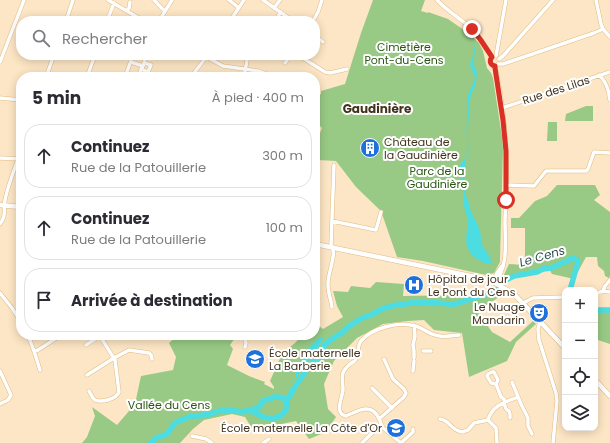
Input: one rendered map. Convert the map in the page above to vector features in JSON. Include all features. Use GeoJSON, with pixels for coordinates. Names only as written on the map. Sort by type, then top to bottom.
{"type":"FeatureCollection","features":[{"type":"Feature","properties":{"kind":"main road"},"geometry":{"type":"LineString","coordinates":[[2,206],[16,207]]}},
{"type":"Feature","properties":{"kind":"main road"},"geometry":{"type":"LineString","coordinates":[[320,245],[485,279],[496,283],[514,294],[562,345]]}},
{"type":"Feature","properties":{"kind":"main road"},"geometry":{"type":"LineString","coordinates":[[598,383],[610,396]]}},
{"type":"Feature","properties":{"kind":"street"},"geometry":{"type":"LineString","coordinates":[[18,16],[24,0]]}},
{"type":"Feature","properties":{"kind":"street"},"geometry":{"type":"LineString","coordinates":[[68,16],[73,0]]}},
{"type":"Feature","properties":{"kind":"street"},"geometry":{"type":"LineString","coordinates":[[108,0],[136,16]]}},
{"type":"Feature","properties":{"kind":"street"},"geometry":{"type":"LineString","coordinates":[[154,0],[165,11]]}},
{"type":"Feature","properties":{"kind":"street"},"geometry":{"type":"LineString","coordinates":[[162,16],[172,0]]}},
{"type":"Feature","properties":{"kind":"street"},"geometry":{"type":"LineString","coordinates":[[229,0],[239,8]]}},
{"type":"Feature","properties":{"kind":"street"},"geometry":{"type":"LineString","coordinates":[[233,16],[244,0]]}},
{"type":"Feature","properties":{"kind":"street"},"geometry":{"type":"LineString","coordinates":[[263,0],[286,16]]}},
{"type":"Feature","properties":{"kind":"street"},"geometry":{"type":"LineString","coordinates":[[274,8],[280,0]]}},
{"type":"Feature","properties":{"kind":"street"},"geometry":{"type":"LineString","coordinates":[[316,16],[322,0]]}},
{"type":"Feature","properties":{"kind":"street"},"geometry":{"type":"LineString","coordinates":[[437,0],[442,6],[475,32],[499,62],[496,65],[506,151],[506,185],[505,257],[496,283]]}},
{"type":"Feature","properties":{"kind":"street"},"geometry":{"type":"LineString","coordinates":[[495,58],[506,0]]}},
{"type":"Feature","properties":{"kind":"street"},"geometry":{"type":"LineString","coordinates":[[553,0],[503,56],[490,60],[492,65],[503,64],[603,30]]}},
{"type":"Feature","properties":{"kind":"street"},"geometry":{"type":"LineString","coordinates":[[596,0],[603,30],[610,37]]}},
{"type":"Feature","properties":{"kind":"street"},"geometry":{"type":"LineString","coordinates":[[127,11],[130,2]]}},
{"type":"Feature","properties":{"kind":"street"},"geometry":{"type":"LineString","coordinates":[[109,16],[114,3]]}},
{"type":"Feature","properties":{"kind":"street"},"geometry":{"type":"LineString","coordinates":[[278,16],[281,12]]}},
{"type":"Feature","properties":{"kind":"street"},"geometry":{"type":"LineString","coordinates":[[0,62],[16,21]]}},
{"type":"Feature","properties":{"kind":"street"},"geometry":{"type":"LineString","coordinates":[[48,72],[52,60]]}},
{"type":"Feature","properties":{"kind":"street"},"geometry":{"type":"LineString","coordinates":[[89,72],[93,60]]}},
{"type":"Feature","properties":{"kind":"street"},"geometry":{"type":"LineString","coordinates":[[141,72],[145,60]]}},
{"type":"Feature","properties":{"kind":"street"},"geometry":{"type":"LineString","coordinates":[[195,72],[202,60]]}},
{"type":"Feature","properties":{"kind":"street"},"geometry":{"type":"LineString","coordinates":[[212,60],[222,66],[261,72]]}},
{"type":"Feature","properties":{"kind":"street"},"geometry":{"type":"LineString","coordinates":[[245,72],[247,60]]}},
{"type":"Feature","properties":{"kind":"street"},"geometry":{"type":"LineString","coordinates":[[306,60],[325,72],[332,73],[347,69]]}},
{"type":"Feature","properties":{"kind":"street"},"geometry":{"type":"LineString","coordinates":[[127,72],[131,62],[143,66],[152,64],[148,72],[143,66]]}},
{"type":"Feature","properties":{"kind":"street","name":"Rue des Lilas"},"geometry":{"type":"LineString","coordinates":[[502,108],[610,72]]}},
{"type":"Feature","properties":{"kind":"street"},"geometry":{"type":"LineString","coordinates":[[599,75],[606,84],[610,100]]}},
{"type":"Feature","properties":{"kind":"street"},"geometry":{"type":"LineString","coordinates":[[0,98],[16,100]]}},
{"type":"Feature","properties":{"kind":"street"},"geometry":{"type":"LineString","coordinates":[[506,185],[534,186],[546,171],[586,171],[594,152],[610,153]]}},
{"type":"Feature","properties":{"kind":"street"},"geometry":{"type":"LineString","coordinates":[[0,158],[16,159]]}},
{"type":"Feature","properties":{"kind":"street"},"geometry":{"type":"LineString","coordinates":[[332,306],[328,284],[334,253],[331,245],[334,165]]}},
{"type":"Feature","properties":{"kind":"street"},"geometry":{"type":"LineString","coordinates":[[0,224],[5,215],[2,206],[16,169]]}},
{"type":"Feature","properties":{"kind":"street"},"geometry":{"type":"LineString","coordinates":[[332,221],[376,230],[381,212]]}},
{"type":"Feature","properties":{"kind":"street"},"geometry":{"type":"LineString","coordinates":[[604,291],[605,286],[610,280]]}},
{"type":"Feature","properties":{"kind":"street"},"geometry":{"type":"LineString","coordinates":[[598,293],[604,291],[610,292]]}},
{"type":"Feature","properties":{"kind":"street"},"geometry":{"type":"LineString","coordinates":[[0,293],[16,314]]}},
{"type":"Feature","properties":{"kind":"street"},"geometry":{"type":"LineString","coordinates":[[523,303],[532,298],[562,297]]}},
{"type":"Feature","properties":{"kind":"street"},"geometry":{"type":"LineString","coordinates":[[540,321],[538,329],[539,340],[557,400],[553,443]]}},
{"type":"Feature","properties":{"kind":"street"},"geometry":{"type":"LineString","coordinates":[[413,431],[401,443],[382,427],[379,419],[372,410],[364,409],[346,416],[342,415],[339,406],[343,391],[342,374],[357,357],[359,344],[362,340],[377,330],[395,325],[414,325],[433,335],[442,337],[459,335]]}},
{"type":"Feature","properties":{"kind":"street"},"geometry":{"type":"LineString","coordinates":[[414,325],[415,336],[412,345],[414,350],[414,371]]}},
{"type":"Feature","properties":{"kind":"street"},"geometry":{"type":"LineString","coordinates":[[30,340],[40,370]]}},
{"type":"Feature","properties":{"kind":"street"},"geometry":{"type":"LineString","coordinates":[[34,351],[53,340]]}},
{"type":"Feature","properties":{"kind":"street"},"geometry":{"type":"LineString","coordinates":[[86,345],[93,340]]}},
{"type":"Feature","properties":{"kind":"street"},"geometry":{"type":"LineString","coordinates":[[89,391],[93,398],[100,401],[114,399],[119,392],[117,366],[103,340]]}},
{"type":"Feature","properties":{"kind":"street"},"geometry":{"type":"LineString","coordinates":[[245,347],[246,340]]}},
{"type":"Feature","properties":{"kind":"street"},"geometry":{"type":"LineString","coordinates":[[87,375],[114,358],[131,350],[149,353],[152,359]]}},
{"type":"Feature","properties":{"kind":"street"},"geometry":{"type":"LineString","coordinates":[[414,350],[431,351]]}},
{"type":"Feature","properties":{"kind":"street"},"geometry":{"type":"LineString","coordinates":[[379,419],[404,397],[406,393],[393,378],[384,359]]}},
{"type":"Feature","properties":{"kind":"street"},"geometry":{"type":"LineString","coordinates":[[0,371],[11,395],[8,400],[0,404]]}},
{"type":"Feature","properties":{"kind":"street"},"geometry":{"type":"LineString","coordinates":[[512,382],[528,418],[528,426],[532,434]]}},
{"type":"Feature","properties":{"kind":"street"},"geometry":{"type":"LineString","coordinates":[[496,384],[501,397],[500,400],[509,411],[510,418]]}},
{"type":"Feature","properties":{"kind":"street"},"geometry":{"type":"LineString","coordinates":[[372,388],[392,408]]}},
{"type":"Feature","properties":{"kind":"street"},"geometry":{"type":"LineString","coordinates":[[488,420],[497,406],[518,397]]}},
{"type":"Feature","properties":{"kind":"street"},"geometry":{"type":"LineString","coordinates":[[440,419],[444,419],[454,429],[462,432],[468,430],[474,423],[488,420]]}},
{"type":"Feature","properties":{"kind":"street"},"geometry":{"type":"LineString","coordinates":[[488,420],[496,428],[497,443]]}},
{"type":"Feature","properties":{"kind":"street"},"geometry":{"type":"LineString","coordinates":[[362,443],[378,427],[382,427]]}},
{"type":"Feature","properties":{"kind":"street"},"geometry":{"type":"LineString","coordinates":[[192,436],[206,439],[212,443]]}},
{"type":"Feature","properties":{"kind":"street"},"geometry":{"type":"LineString","coordinates":[[262,443],[269,439]]}},
{"type":"Feature","properties":{"kind":"green space","name":"Parc de la Gaudinière"},"geometry":{"type":"Polygon","coordinates":[[[373,0],[425,0],[421,11],[448,19],[479,43],[483,51],[487,68],[493,78],[503,149],[500,262],[494,273],[486,275],[423,261],[397,257],[381,211],[356,187],[336,161],[320,160],[320,133],[322,128],[320,126],[321,91],[345,84],[373,0]]]}},
{"type":"Feature","properties":{"kind":"green space"},"geometry":{"type":"Polygon","coordinates":[[[586,106],[593,106],[593,121],[565,121],[566,114],[586,106]]]}},
{"type":"Feature","properties":{"kind":"green space"},"geometry":{"type":"Polygon","coordinates":[[[548,122],[557,122],[557,141],[547,141],[548,122]]]}},
{"type":"Feature","properties":{"kind":"green space"},"geometry":{"type":"Polygon","coordinates":[[[557,185],[595,185],[600,195],[594,200],[610,212],[609,278],[605,276],[604,271],[598,266],[597,257],[586,257],[574,279],[552,274],[549,269],[533,274],[518,276],[511,279],[506,284],[502,279],[509,264],[525,265],[525,228],[511,228],[511,218],[519,218],[535,201],[547,196],[557,185]]]}},
{"type":"Feature","properties":{"kind":"green space","name":"Vallée du Cens"},"geometry":{"type":"Polygon","coordinates":[[[376,282],[404,284],[403,296],[464,295],[466,299],[496,291],[504,294],[477,311],[492,332],[510,342],[533,321],[536,324],[516,342],[507,361],[469,377],[462,333],[434,330],[424,320],[383,324],[357,338],[334,361],[324,384],[328,409],[336,417],[326,432],[309,439],[296,421],[253,430],[245,417],[232,414],[204,420],[180,443],[82,443],[87,437],[95,416],[92,407],[117,425],[135,404],[141,376],[173,370],[176,357],[169,343],[172,340],[234,340],[230,345],[233,349],[227,365],[265,382],[264,384],[274,389],[270,381],[282,354],[298,340],[320,340],[320,326],[323,329],[343,317],[337,306],[333,291],[348,292],[351,286],[370,288],[376,282]]]}},
{"type":"Feature","properties":{"kind":"green space"},"geometry":{"type":"Polygon","coordinates":[[[598,311],[610,311],[610,344],[598,340],[598,311]]]}},
{"type":"Feature","properties":{"kind":"water"},"geometry":{"type":"Polygon","coordinates":[[[472,57],[474,58],[474,65],[477,73],[476,82],[468,105],[469,94],[475,78],[470,66],[472,57]]]}},
{"type":"Feature","properties":{"kind":"water"},"geometry":{"type":"Polygon","coordinates":[[[464,159],[466,160],[464,188],[469,207],[480,230],[482,245],[493,264],[482,262],[475,258],[468,249],[466,238],[468,221],[464,206],[463,184],[459,170],[464,159]]]}},
{"type":"Feature","properties":{"kind":"water"},"geometry":{"type":"Polygon","coordinates":[[[320,338],[324,338],[317,351],[305,364],[295,380],[295,375],[300,362],[312,344],[317,340],[320,340],[320,338]]]}},
{"type":"Feature","properties":{"kind":"waterway"},"geometry":{"type":"LineString","coordinates":[[473,33],[475,54],[473,57]]}},
{"type":"Feature","properties":{"kind":"waterway"},"geometry":{"type":"LineString","coordinates":[[465,159],[468,153],[468,104]]}},
{"type":"Feature","properties":{"kind":"waterway","name":"Le Cens"},"geometry":{"type":"LineString","coordinates":[[245,411],[252,411],[263,417],[269,418],[281,416],[286,410],[287,400],[294,388],[311,364],[319,357],[325,344],[362,318],[382,309],[411,303],[428,302],[456,304],[496,291],[504,281],[514,276],[551,268],[572,258],[578,262],[571,287]]}},
{"type":"Feature","properties":{"kind":"waterway","name":"Le Cens"},"geometry":{"type":"LineString","coordinates":[[598,310],[610,310]]}},
{"type":"Feature","properties":{"kind":"waterway","name":"Le Cens"},"geometry":{"type":"LineString","coordinates":[[151,443],[156,438],[167,434],[174,424],[191,416],[229,410],[242,412],[258,408],[264,400],[274,397],[286,399],[290,396]]}},
{"type":"Feature","properties":{"kind":"place","name":"Château de la Gaudinière"},"geometry":{"type":"Point","coordinates":[370,148]}},
{"type":"Feature","properties":{"kind":"place","name":"Hôpital de jour Le Pont du Cens"},"geometry":{"type":"Point","coordinates":[414,285]}},
{"type":"Feature","properties":{"kind":"place","name":"Le Nuage Mandarin"},"geometry":{"type":"Point","coordinates":[539,313]}},
{"type":"Feature","properties":{"kind":"place","name":"École maternelle La Barberie"},"geometry":{"type":"Point","coordinates":[255,359]}},
{"type":"Feature","properties":{"kind":"place","name":"École maternelle La Côte d'Or"},"geometry":{"type":"Point","coordinates":[396,428]}},
{"type":"Feature","properties":{"kind":"district","name":"Gaudinière"},"geometry":{"type":"Point","coordinates":[377,108]}},
{"type":"Feature","properties":{"kind":"route"},"geometry":{"type":"LineString","coordinates":[[472,29],[492,57],[490,63],[495,66],[506,151],[506,200]]}},
{"type":"Feature","properties":{"kind":"park label","name":"Cimetière Pont-du-Cens"},"geometry":{"type":"Point","coordinates":[404,53]}}]}
